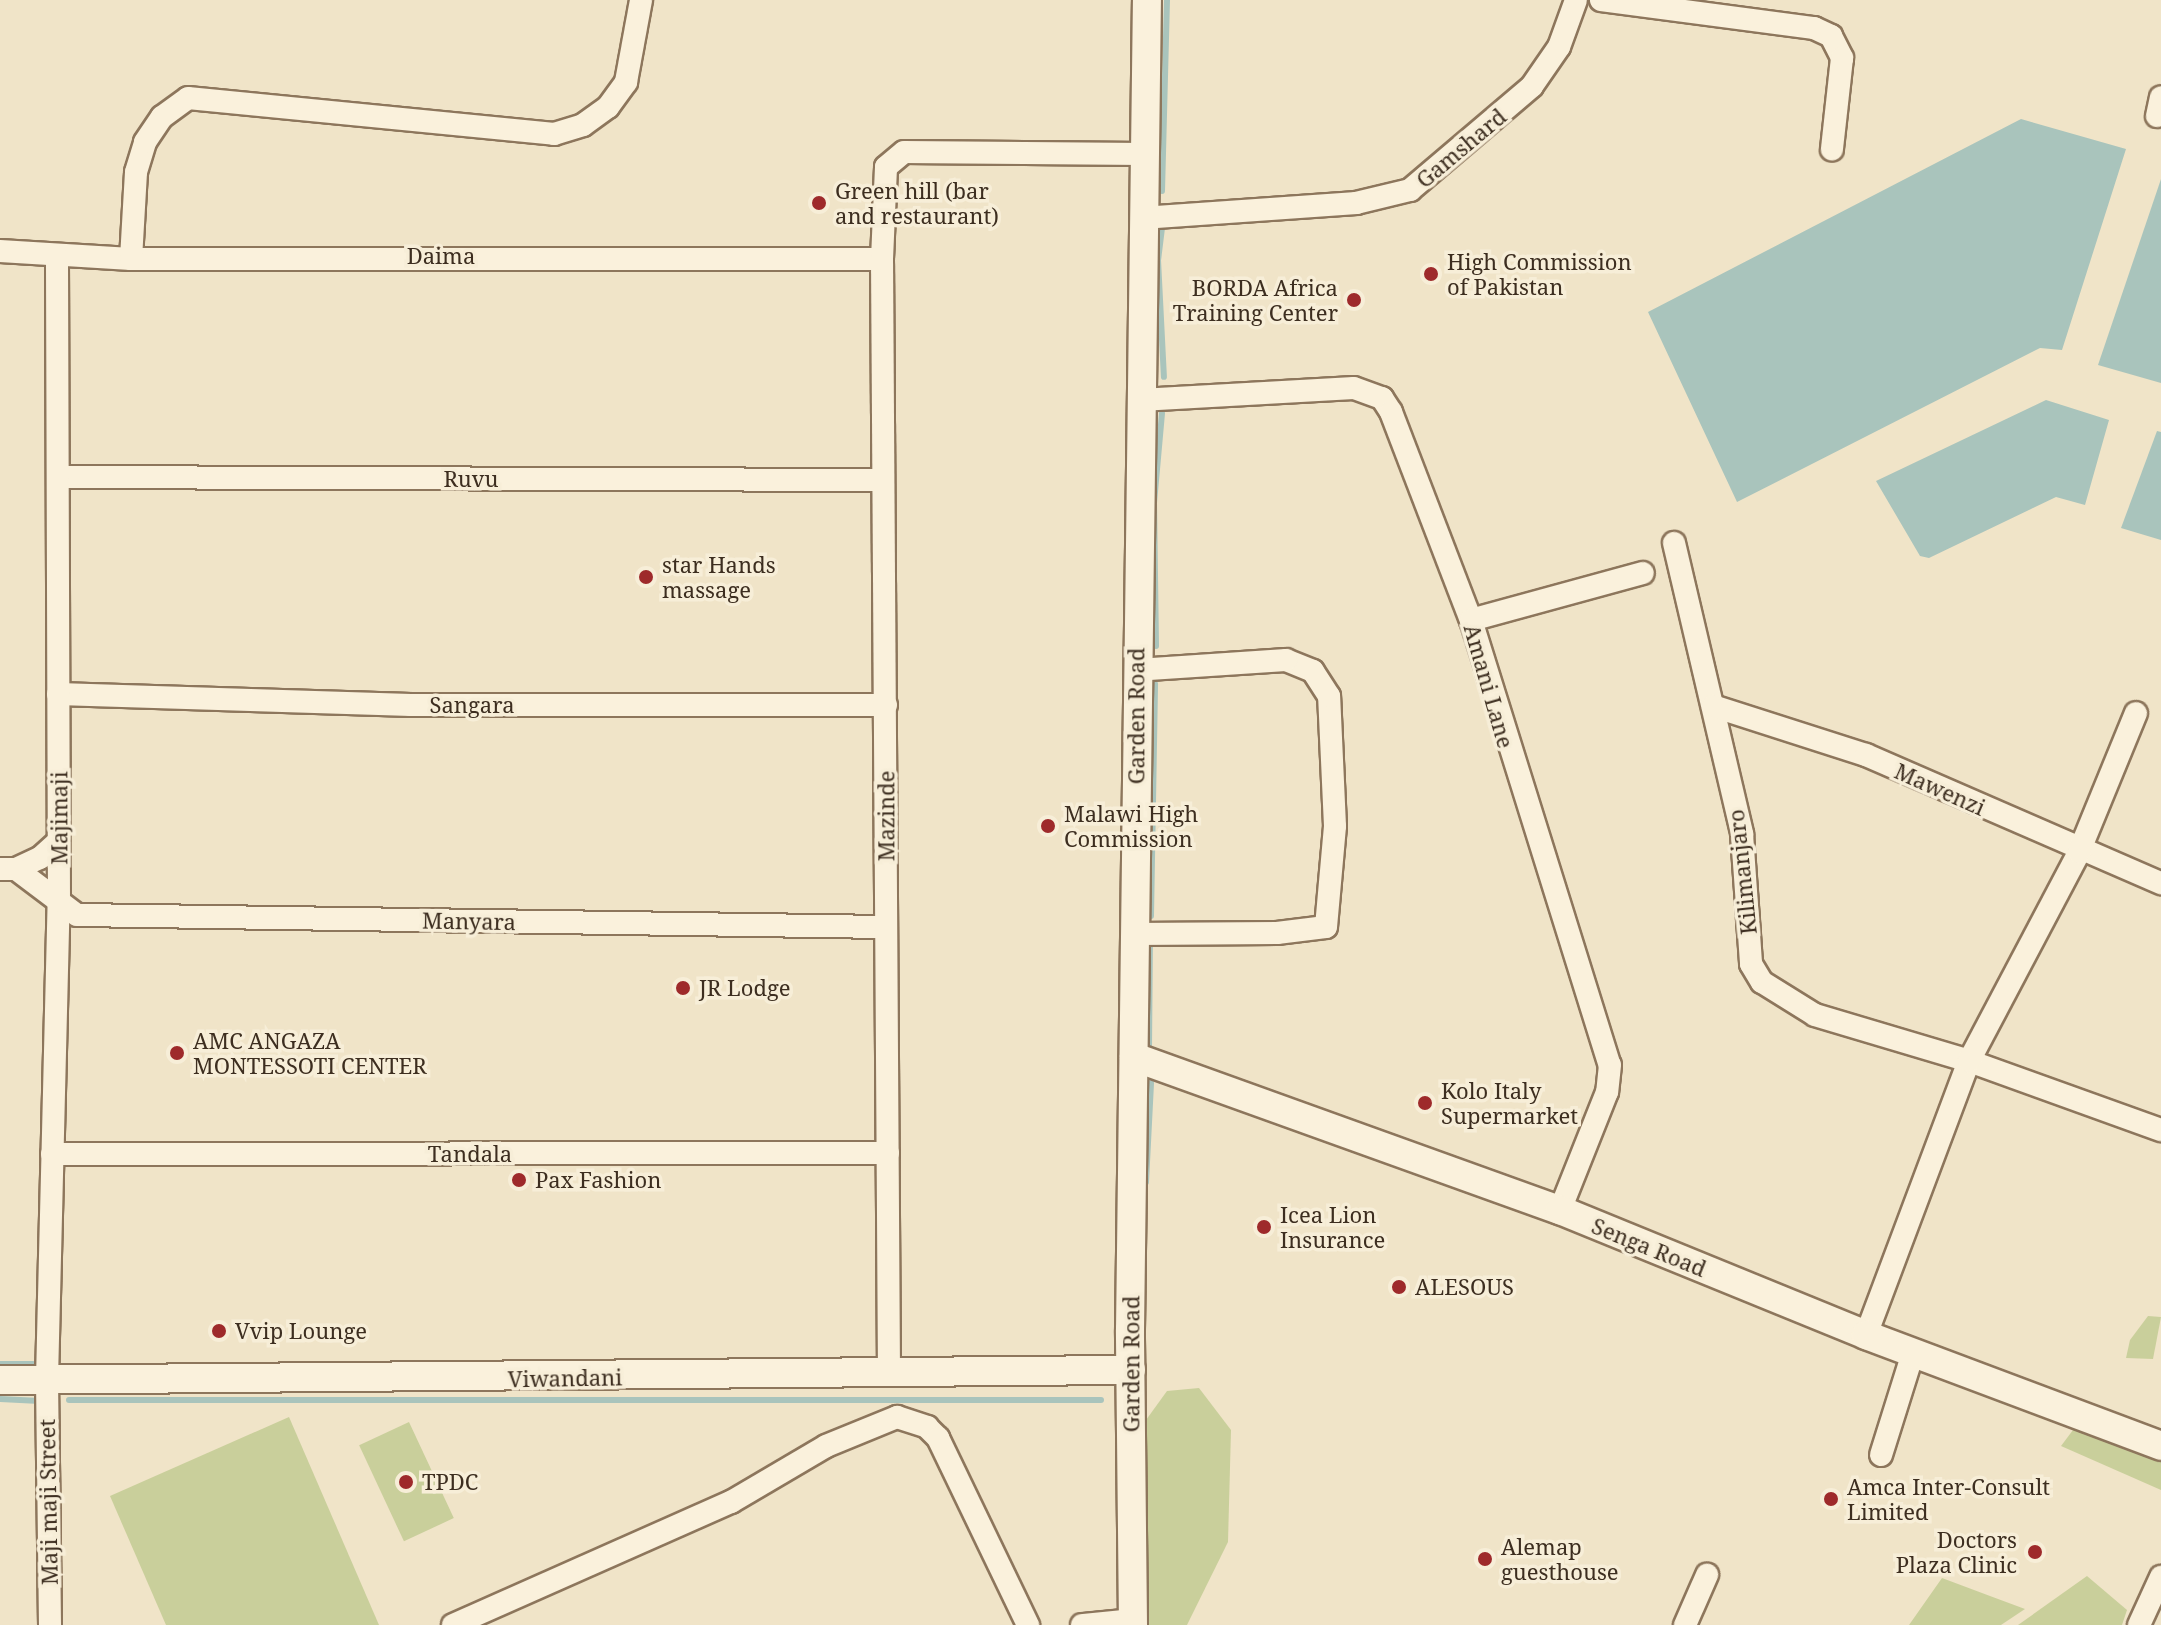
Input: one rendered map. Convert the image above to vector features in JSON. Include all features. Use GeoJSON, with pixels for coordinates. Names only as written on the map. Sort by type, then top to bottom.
{"type":"FeatureCollection","features":[{"type":"Feature","properties":{"kind":"street"},"geometry":{"type":"LineString","coordinates":[[131,259],[136,172],[145,142],[181,102],[204,96],[554,134],[583,125],[608,107],[626,82],[641,0]]}},
{"type":"Feature","properties":{"kind":"street","name":"Garden Road"},"geometry":{"type":"LineString","coordinates":[[1133,1622],[1131,1370],[1137,670],[1147,0]]}},
{"type":"Feature","properties":{"kind":"street","name":"Gamshard"},"geometry":{"type":"LineString","coordinates":[[1142,218],[1356,203],[1410,190],[1532,86],[1559,47],[1576,0]]}},
{"type":"Feature","properties":{"kind":"street"},"geometry":{"type":"LineString","coordinates":[[1601,0],[1799,25],[1831,36],[1842,58],[1832,149]]}},
{"type":"Feature","properties":{"kind":"street","name":"Mazinde"},"geometry":{"type":"LineString","coordinates":[[889,1373],[882,259],[886,167],[898,153],[1144,154]]}},
{"type":"Feature","properties":{"kind":"street","name":"Daima"},"geometry":{"type":"LineString","coordinates":[[0,251],[57,257],[131,259],[882,259]]}},
{"type":"Feature","properties":{"kind":"street","name":"Majimaji"},"geometry":{"type":"LineString","coordinates":[[47,1379],[59,901],[57,257]]}},
{"type":"Feature","properties":{"kind":"street","name":"Amani Lane"},"geometry":{"type":"LineString","coordinates":[[1140,400],[1354,388],[1382,398],[1401,433],[1471,620],[1610,1065],[1607,1092],[1560,1210]]}},
{"type":"Feature","properties":{"kind":"street","name":"Ruvu"},"geometry":{"type":"LineString","coordinates":[[59,477],[883,480]]}},
{"type":"Feature","properties":{"kind":"street","name":"Kilimanjaro"},"geometry":{"type":"LineString","coordinates":[[1674,543],[1742,834],[1751,964],[1762,982],[1815,1015],[1969,1061],[2161,1130]]}},
{"type":"Feature","properties":{"kind":"street"},"geometry":{"type":"LineString","coordinates":[[1471,620],[1643,573]]}},
{"type":"Feature","properties":{"kind":"street"},"geometry":{"type":"LineString","coordinates":[[1135,934],[1277,933],[1326,927],[1335,826],[1329,696],[1313,671],[1286,660],[1137,670]]}},
{"type":"Feature","properties":{"kind":"street","name":"Sangara"},"geometry":{"type":"LineString","coordinates":[[58,694],[411,705],[886,705]]}},
{"type":"Feature","properties":{"kind":"street","name":"Mawenzi"},"geometry":{"type":"LineString","coordinates":[[1713,706],[1866,755],[2079,852],[2161,883]]}},
{"type":"Feature","properties":{"kind":"street"},"geometry":{"type":"LineString","coordinates":[[1866,1335],[1969,1061],[2079,852],[2136,713]]}},
{"type":"Feature","properties":{"kind":"street"},"geometry":{"type":"LineString","coordinates":[[8,869],[59,841]]}},
{"type":"Feature","properties":{"kind":"street","name":"Manyara"},"geometry":{"type":"LineString","coordinates":[[8,869],[77,915],[885,927]]}},
{"type":"Feature","properties":{"kind":"street","name":"Senga Road"},"geometry":{"type":"LineString","coordinates":[[1134,1057],[1560,1210],[1866,1335],[2161,1446]]}},
{"type":"Feature","properties":{"kind":"street","name":"Tandala"},"geometry":{"type":"LineString","coordinates":[[52,1154],[888,1153]]}},
{"type":"Feature","properties":{"kind":"street"},"geometry":{"type":"LineString","coordinates":[[1881,1455],[1913,1353]]}},
{"type":"Feature","properties":{"kind":"street","name":"Viwandani"},"geometry":{"type":"LineString","coordinates":[[0,1380],[1131,1370]]}},
{"type":"Feature","properties":{"kind":"street","name":"Maji maji Street"},"geometry":{"type":"LineString","coordinates":[[47,1379],[50,1625]]}},
{"type":"Feature","properties":{"kind":"street"},"geometry":{"type":"LineString","coordinates":[[453,1625],[731,1502],[826,1446],[897,1417],[913,1419],[938,1438],[1028,1625]]}},
{"type":"Feature","properties":{"kind":"street"},"geometry":{"type":"LineString","coordinates":[[1685,1625],[1707,1575]]}},
{"type":"Feature","properties":{"kind":"street"},"geometry":{"type":"LineString","coordinates":[[2139,1625],[2161,1577]]}},
{"type":"Feature","properties":{"kind":"street"},"geometry":{"type":"LineString","coordinates":[[1082,1625],[1133,1622]]}},
{"type":"Feature","properties":{"kind":"green space"},"geometry":{"type":"Polygon","coordinates":[[[2148,1316],[2161,1317],[2153,1359],[2126,1358],[2130,1340],[2148,1316]]]}},
{"type":"Feature","properties":{"kind":"green space"},"geometry":{"type":"Polygon","coordinates":[[[1199,1388],[1231,1430],[1228,1542],[1187,1625],[1146,1625],[1146,1420],[1167,1391],[1199,1388]]]}},
{"type":"Feature","properties":{"kind":"green space"},"geometry":{"type":"Polygon","coordinates":[[[289,1417],[379,1625],[166,1625],[110,1496],[289,1417]]]}},
{"type":"Feature","properties":{"kind":"green space","name":"TPDC"},"geometry":{"type":"Polygon","coordinates":[[[409,1422],[454,1518],[404,1541],[359,1445],[409,1422]]]}},
{"type":"Feature","properties":{"kind":"green space"},"geometry":{"type":"Polygon","coordinates":[[[2076,1426],[2161,1462],[2161,1490],[2061,1446],[2076,1426]]]}},
{"type":"Feature","properties":{"kind":"green space"},"geometry":{"type":"Polygon","coordinates":[[[2087,1576],[2127,1610],[2122,1625],[2018,1625],[2087,1576]]]}},
{"type":"Feature","properties":{"kind":"green space"},"geometry":{"type":"Polygon","coordinates":[[[1942,1578],[2025,1609],[2001,1625],[1909,1625],[1942,1578]]]}},
{"type":"Feature","properties":{"kind":"water"},"geometry":{"type":"Polygon","coordinates":[[[2021,119],[2126,149],[2062,350],[2040,348],[1737,502],[1648,312],[2021,119]]]}},
{"type":"Feature","properties":{"kind":"water"},"geometry":{"type":"Polygon","coordinates":[[[2161,179],[2161,383],[2098,365],[2161,179]]]}},
{"type":"Feature","properties":{"kind":"water"},"geometry":{"type":"Polygon","coordinates":[[[2046,400],[2109,420],[2085,505],[2056,497],[1929,558],[1920,556],[1876,481],[2046,400]]]}},
{"type":"Feature","properties":{"kind":"water"},"geometry":{"type":"Polygon","coordinates":[[[2157,431],[2161,432],[2161,540],[2121,528],[2157,431]]]}},
{"type":"Feature","properties":{"kind":"waterway"},"geometry":{"type":"LineString","coordinates":[[1162,191],[1167,0]]}},
{"type":"Feature","properties":{"kind":"waterway"},"geometry":{"type":"LineString","coordinates":[[1162,228],[1158,260],[1164,377]]}},
{"type":"Feature","properties":{"kind":"waterway"},"geometry":{"type":"LineString","coordinates":[[1156,646],[1154,503],[1162,413]]}},
{"type":"Feature","properties":{"kind":"waterway"},"geometry":{"type":"LineString","coordinates":[[1151,916],[1155,684]]}},
{"type":"Feature","properties":{"kind":"waterway"},"geometry":{"type":"LineString","coordinates":[[1149,1048],[1150,943]]}},
{"type":"Feature","properties":{"kind":"waterway"},"geometry":{"type":"LineString","coordinates":[[1146,1182],[1151,1083]]}},
{"type":"Feature","properties":{"kind":"waterway"},"geometry":{"type":"LineString","coordinates":[[0,1364],[33,1364]]}},
{"type":"Feature","properties":{"kind":"waterway"},"geometry":{"type":"LineString","coordinates":[[0,1399],[40,1401]]}},
{"type":"Feature","properties":{"kind":"waterway"},"geometry":{"type":"LineString","coordinates":[[69,1400],[1101,1400]]}},
{"type":"Feature","properties":{"kind":"place","name":"Green hill (bar and restaurant)"},"geometry":{"type":"Point","coordinates":[819,203]}},
{"type":"Feature","properties":{"kind":"place","name":"High Commission of Pakistan"},"geometry":{"type":"Point","coordinates":[1431,274]}},
{"type":"Feature","properties":{"kind":"place","name":"BORDA Africa Training Center"},"geometry":{"type":"Point","coordinates":[1354,300]}},
{"type":"Feature","properties":{"kind":"place","name":"star Hands massage"},"geometry":{"type":"Point","coordinates":[646,577]}},
{"type":"Feature","properties":{"kind":"place","name":"Malawi High Commission"},"geometry":{"type":"Point","coordinates":[1048,826]}},
{"type":"Feature","properties":{"kind":"place","name":"JR Lodge"},"geometry":{"type":"Point","coordinates":[683,988]}},
{"type":"Feature","properties":{"kind":"place","name":"AMC ANGAZA MONTESSOTI CENTER"},"geometry":{"type":"Point","coordinates":[177,1053]}},
{"type":"Feature","properties":{"kind":"place","name":"Kolo Italy Supermarket"},"geometry":{"type":"Point","coordinates":[1425,1103]}},
{"type":"Feature","properties":{"kind":"place","name":"Pax Fashion"},"geometry":{"type":"Point","coordinates":[519,1180]}},
{"type":"Feature","properties":{"kind":"place","name":"Icea Lion Insurance"},"geometry":{"type":"Point","coordinates":[1264,1227]}},
{"type":"Feature","properties":{"kind":"place","name":"ALESOUS"},"geometry":{"type":"Point","coordinates":[1399,1287]}},
{"type":"Feature","properties":{"kind":"place","name":"Vvip Lounge"},"geometry":{"type":"Point","coordinates":[219,1331]}},
{"type":"Feature","properties":{"kind":"place","name":"TPDC"},"geometry":{"type":"Point","coordinates":[406,1482]}},
{"type":"Feature","properties":{"kind":"place","name":"Amca Inter-Consult Limited"},"geometry":{"type":"Point","coordinates":[1831,1499]}},
{"type":"Feature","properties":{"kind":"place","name":"Doctors Plaza Clinic"},"geometry":{"type":"Point","coordinates":[2035,1552]}},
{"type":"Feature","properties":{"kind":"place","name":"Alemap guesthouse"},"geometry":{"type":"Point","coordinates":[1485,1559]}}]}
